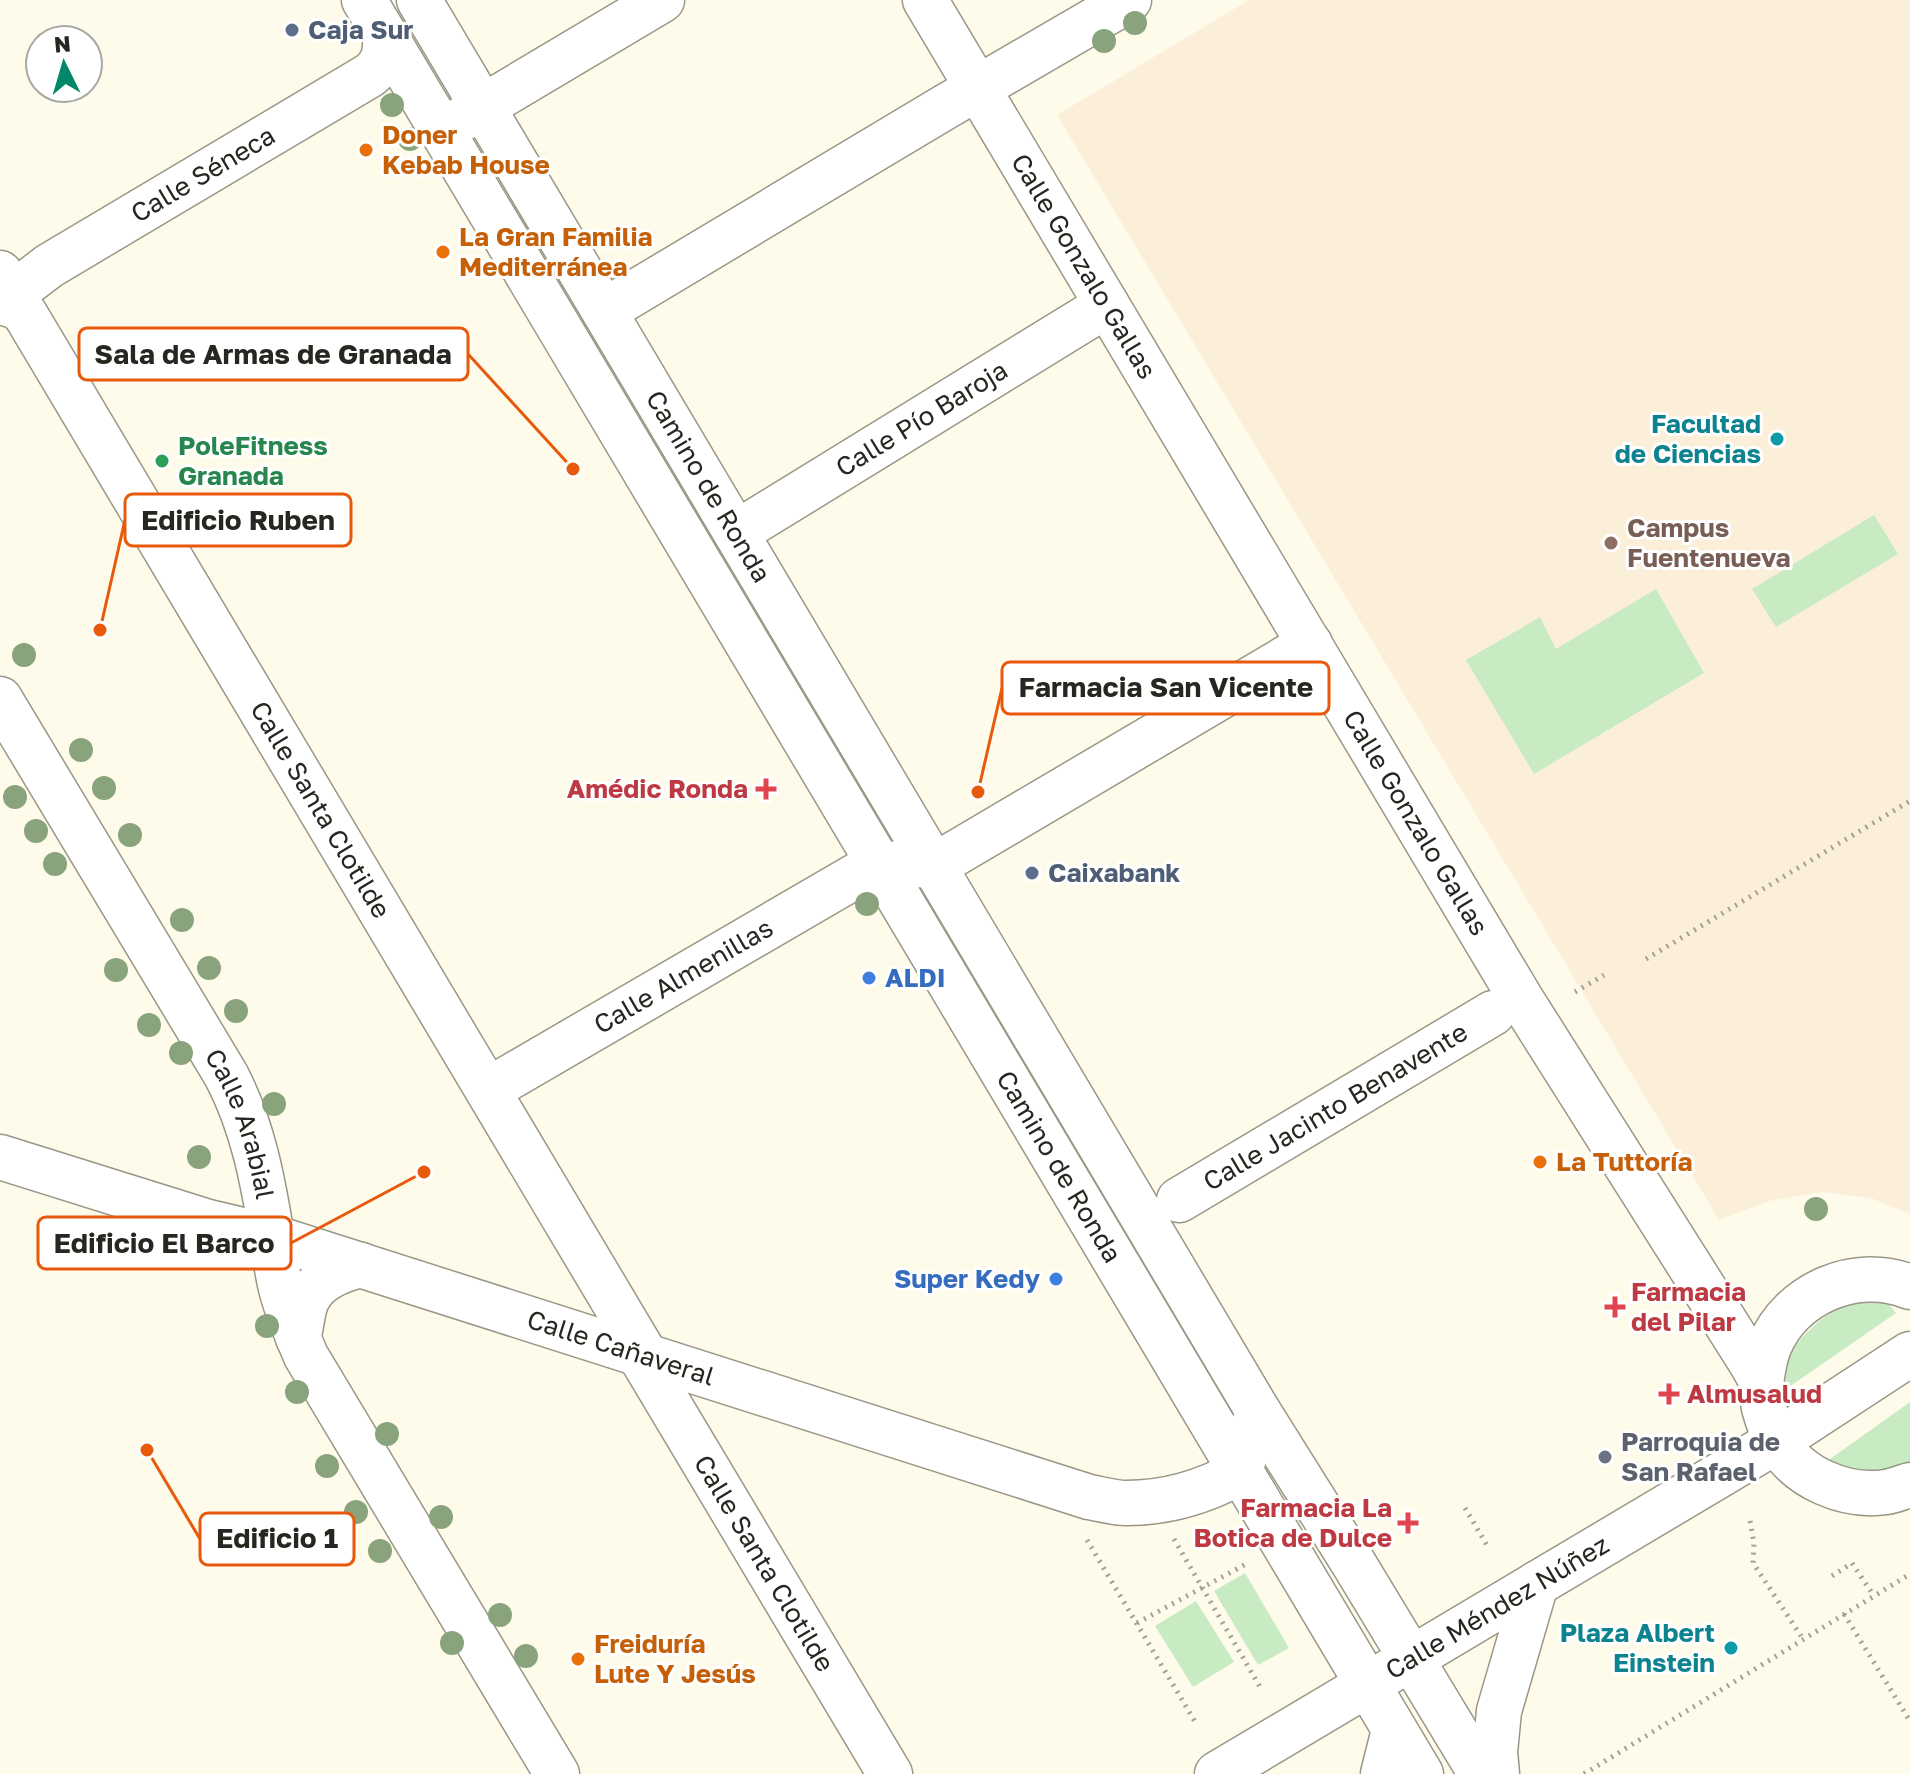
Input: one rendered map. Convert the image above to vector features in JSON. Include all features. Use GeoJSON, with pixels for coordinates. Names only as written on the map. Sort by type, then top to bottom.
{"type":"FeatureCollection","features":[{"type":"Feature","properties":{"kind":"main road","name":"Camino de Ronda"},"geometry":{"type":"LineString","coordinates":[[419,0],[1258,1411],[1481,1774]]}},
{"type":"Feature","properties":{"kind":"main road"},"geometry":{"type":"LineString","coordinates":[[442,131],[662,0]]}},
{"type":"Feature","properties":{"kind":"main road","name":"Calle Gonzalo Gallas"},"geometry":{"type":"LineString","coordinates":[[925,0],[1521,999],[1743,1350],[1761,1383],[1764,1407],[1777,1441]]}},
{"type":"Feature","properties":{"kind":"main road"},"geometry":{"type":"LineString","coordinates":[[604,311],[1129,0]]}},
{"type":"Feature","properties":{"kind":"main road","name":"Camino de Ronda"},"geometry":{"type":"LineString","coordinates":[[374,17],[1421,1774]]}},
{"type":"Feature","properties":{"kind":"main road","name":"Calle Séneca"},"geometry":{"type":"LineString","coordinates":[[0,302],[49,266],[370,75],[384,58],[374,17]]}},
{"type":"Feature","properties":{"kind":"main road"},"geometry":{"type":"LineString","coordinates":[[0,273],[3,285],[0,302]]}},
{"type":"Feature","properties":{"kind":"main road","name":"Calle Santa Clotilde"},"geometry":{"type":"LineString","coordinates":[[0,302],[17,307],[25,314],[607,1290],[642,1355],[890,1774]]}},
{"type":"Feature","properties":{"kind":"main road","name":"Calle Pío Baroja"},"geometry":{"type":"LineString","coordinates":[[736,533],[1107,305]]}},
{"type":"Feature","properties":{"kind":"main road"},"geometry":{"type":"LineString","coordinates":[[878,863],[934,866],[1310,644]]}},
{"type":"Feature","properties":{"kind":"main road","name":"Calle Arabial"},"geometry":{"type":"LineString","coordinates":[[0,699],[241,1105],[251,1135],[281,1291],[310,1365],[557,1774]]}},
{"type":"Feature","properties":{"kind":"main road","name":"Calle Almenillas"},"geometry":{"type":"LineString","coordinates":[[488,1090],[878,863]]}},
{"type":"Feature","properties":{"kind":"main road","name":"Calle Jacinto Benavente"},"geometry":{"type":"LineString","coordinates":[[1179,1200],[1493,1013]]}},
{"type":"Feature","properties":{"kind":"main road","name":"Calle Cañaveral"},"geometry":{"type":"LineString","coordinates":[[0,1157],[208,1222],[272,1237],[1108,1501],[1141,1502],[1186,1494],[1212,1486],[1240,1472]]}},
{"type":"Feature","properties":{"kind":"main road"},"geometry":{"type":"LineString","coordinates":[[298,1338],[306,1302],[317,1287],[344,1269],[361,1265]]}},
{"type":"Feature","properties":{"kind":"main road"},"geometry":{"type":"LineString","coordinates":[[1761,1383],[1769,1345],[1777,1330],[1788,1316],[1815,1294],[1844,1282],[1877,1279],[1910,1287]]}},
{"type":"Feature","properties":{"kind":"main road"},"geometry":{"type":"LineString","coordinates":[[524,1317],[557,1316],[607,1290]]}},
{"type":"Feature","properties":{"kind":"main road","name":"Calle Méndez Núñez"},"geometry":{"type":"LineString","coordinates":[[1217,1774],[1777,1441],[1910,1354]]}},
{"type":"Feature","properties":{"kind":"main road"},"geometry":{"type":"LineString","coordinates":[[1240,1472],[1258,1411]]}},
{"type":"Feature","properties":{"kind":"main road"},"geometry":{"type":"LineString","coordinates":[[1777,1441],[1788,1457],[1803,1470],[1828,1485],[1848,1491],[1902,1496]]}},
{"type":"Feature","properties":{"kind":"main road"},"geometry":{"type":"LineString","coordinates":[[1497,1774],[1495,1752],[1499,1711],[1536,1584]]}},
{"type":"Feature","properties":{"kind":"main road"},"geometry":{"type":"LineString","coordinates":[[1383,1774],[1394,1730]]}},
{"type":"Feature","properties":{"kind":"path"},"geometry":{"type":"LineString","coordinates":[[1646,959],[1910,801]]}},
{"type":"Feature","properties":{"kind":"path"},"geometry":{"type":"LineString","coordinates":[[1575,992],[1604,975]]}},
{"type":"Feature","properties":{"kind":"path"},"geometry":{"type":"LineString","coordinates":[[1465,1508],[1488,1547]]}},
{"type":"Feature","properties":{"kind":"path"},"geometry":{"type":"LineString","coordinates":[[1750,1521],[1754,1543],[1753,1563],[1803,1639]]}},
{"type":"Feature","properties":{"kind":"path"},"geometry":{"type":"LineString","coordinates":[[1084,1534],[1197,1725]]}},
{"type":"Feature","properties":{"kind":"path"},"geometry":{"type":"LineString","coordinates":[[1174,1539],[1260,1687]]}},
{"type":"Feature","properties":{"kind":"path"},"geometry":{"type":"LineString","coordinates":[[1832,1576],[1852,1563],[1874,1596]]}},
{"type":"Feature","properties":{"kind":"path"},"geometry":{"type":"LineString","coordinates":[[1137,1623],[1246,1564]]}},
{"type":"Feature","properties":{"kind":"path"},"geometry":{"type":"LineString","coordinates":[[1584,1774],[1910,1574]]}},
{"type":"Feature","properties":{"kind":"path"},"geometry":{"type":"LineString","coordinates":[[1844,1614],[1910,1721]]}},
{"type":"Feature","properties":{"kind":"shaded area","name":"Facultad de Ciencias"},"geometry":{"type":"Polygon","coordinates":[[[1249,0],[1910,0],[1910,1214],[1871,1198],[1823,1192],[1769,1201],[1719,1220],[1057,115],[1249,0]]]}},
{"type":"Feature","properties":{"kind":"green space"},"geometry":{"type":"Polygon","coordinates":[[[1874,515],[1898,554],[1776,627],[1752,589],[1874,515]]]}},
{"type":"Feature","properties":{"kind":"green space"},"geometry":{"type":"Polygon","coordinates":[[[1656,589],[1704,673],[1534,774],[1466,660],[1540,617],[1556,649],[1656,589]]]}},
{"type":"Feature","properties":{"kind":"green space"},"geometry":{"type":"Polygon","coordinates":[[[1863,1300],[1888,1303],[1896,1313],[1789,1387],[1784,1376],[1785,1365],[1803,1336],[1830,1314],[1863,1300]]]}},
{"type":"Feature","properties":{"kind":"green space"},"geometry":{"type":"Polygon","coordinates":[[[1910,1402],[1910,1468],[1889,1475],[1835,1469],[1830,1459],[1910,1402]]]}},
{"type":"Feature","properties":{"kind":"green space"},"geometry":{"type":"Polygon","coordinates":[[[1245,1573],[1289,1648],[1258,1665],[1214,1591],[1245,1573]]]}},
{"type":"Feature","properties":{"kind":"green space"},"geometry":{"type":"Polygon","coordinates":[[[1196,1601],[1234,1662],[1193,1687],[1155,1626],[1196,1601]]]}},
{"type":"Feature","properties":{"kind":"place","name":"Caja Sur"},"geometry":{"type":"Point","coordinates":[292,30]}},
{"type":"Feature","properties":{"kind":"place","name":"Doner Kebab House"},"geometry":{"type":"Point","coordinates":[366,150]}},
{"type":"Feature","properties":{"kind":"place","name":"La Gran Familia Mediterránea"},"geometry":{"type":"Point","coordinates":[443,252]}},
{"type":"Feature","properties":{"kind":"place","name":"Facultad de Ciencias"},"geometry":{"type":"Point","coordinates":[1777,439]}},
{"type":"Feature","properties":{"kind":"place","name":"PoleFitness Granada"},"geometry":{"type":"Point","coordinates":[162,461]}},
{"type":"Feature","properties":{"kind":"place","name":"Sala de Armas de Granada"},"geometry":{"type":"Point","coordinates":[573,469]}},
{"type":"Feature","properties":{"kind":"place","name":"Campus Fuentenueva"},"geometry":{"type":"Point","coordinates":[1611,543]}},
{"type":"Feature","properties":{"kind":"place","name":"Edificio Ruben"},"geometry":{"type":"Point","coordinates":[100,630]}},
{"type":"Feature","properties":{"kind":"place","name":"Amédic Ronda"},"geometry":{"type":"Point","coordinates":[766,789]}},
{"type":"Feature","properties":{"kind":"place","name":"Farmacia San Vicente"},"geometry":{"type":"Point","coordinates":[978,792]}},
{"type":"Feature","properties":{"kind":"place","name":"Caixabank"},"geometry":{"type":"Point","coordinates":[1032,873]}},
{"type":"Feature","properties":{"kind":"place","name":"ALDI"},"geometry":{"type":"Point","coordinates":[869,978]}},
{"type":"Feature","properties":{"kind":"place","name":"La Tuttoría"},"geometry":{"type":"Point","coordinates":[1540,1162]}},
{"type":"Feature","properties":{"kind":"place","name":"Edificio El Barco"},"geometry":{"type":"Point","coordinates":[424,1172]}},
{"type":"Feature","properties":{"kind":"place","name":"Super Kedy"},"geometry":{"type":"Point","coordinates":[1056,1279]}},
{"type":"Feature","properties":{"kind":"place","name":"Farmacia del Pilar"},"geometry":{"type":"Point","coordinates":[1615,1307]}},
{"type":"Feature","properties":{"kind":"place","name":"Almusalud"},"geometry":{"type":"Point","coordinates":[1669,1394]}},
{"type":"Feature","properties":{"kind":"place","name":"Edificio 1"},"geometry":{"type":"Point","coordinates":[147,1450]}},
{"type":"Feature","properties":{"kind":"place","name":"Parroquia de San Rafael"},"geometry":{"type":"Point","coordinates":[1605,1457]}},
{"type":"Feature","properties":{"kind":"place","name":"Farmacia La Botica de Dulce"},"geometry":{"type":"Point","coordinates":[1408,1523]}},
{"type":"Feature","properties":{"kind":"place","name":"Plaza Albert Einstein"},"geometry":{"type":"Point","coordinates":[1731,1648]}},
{"type":"Feature","properties":{"kind":"place","name":"Freiduría Lute Y Jesús"},"geometry":{"type":"Point","coordinates":[578,1659]}}]}
